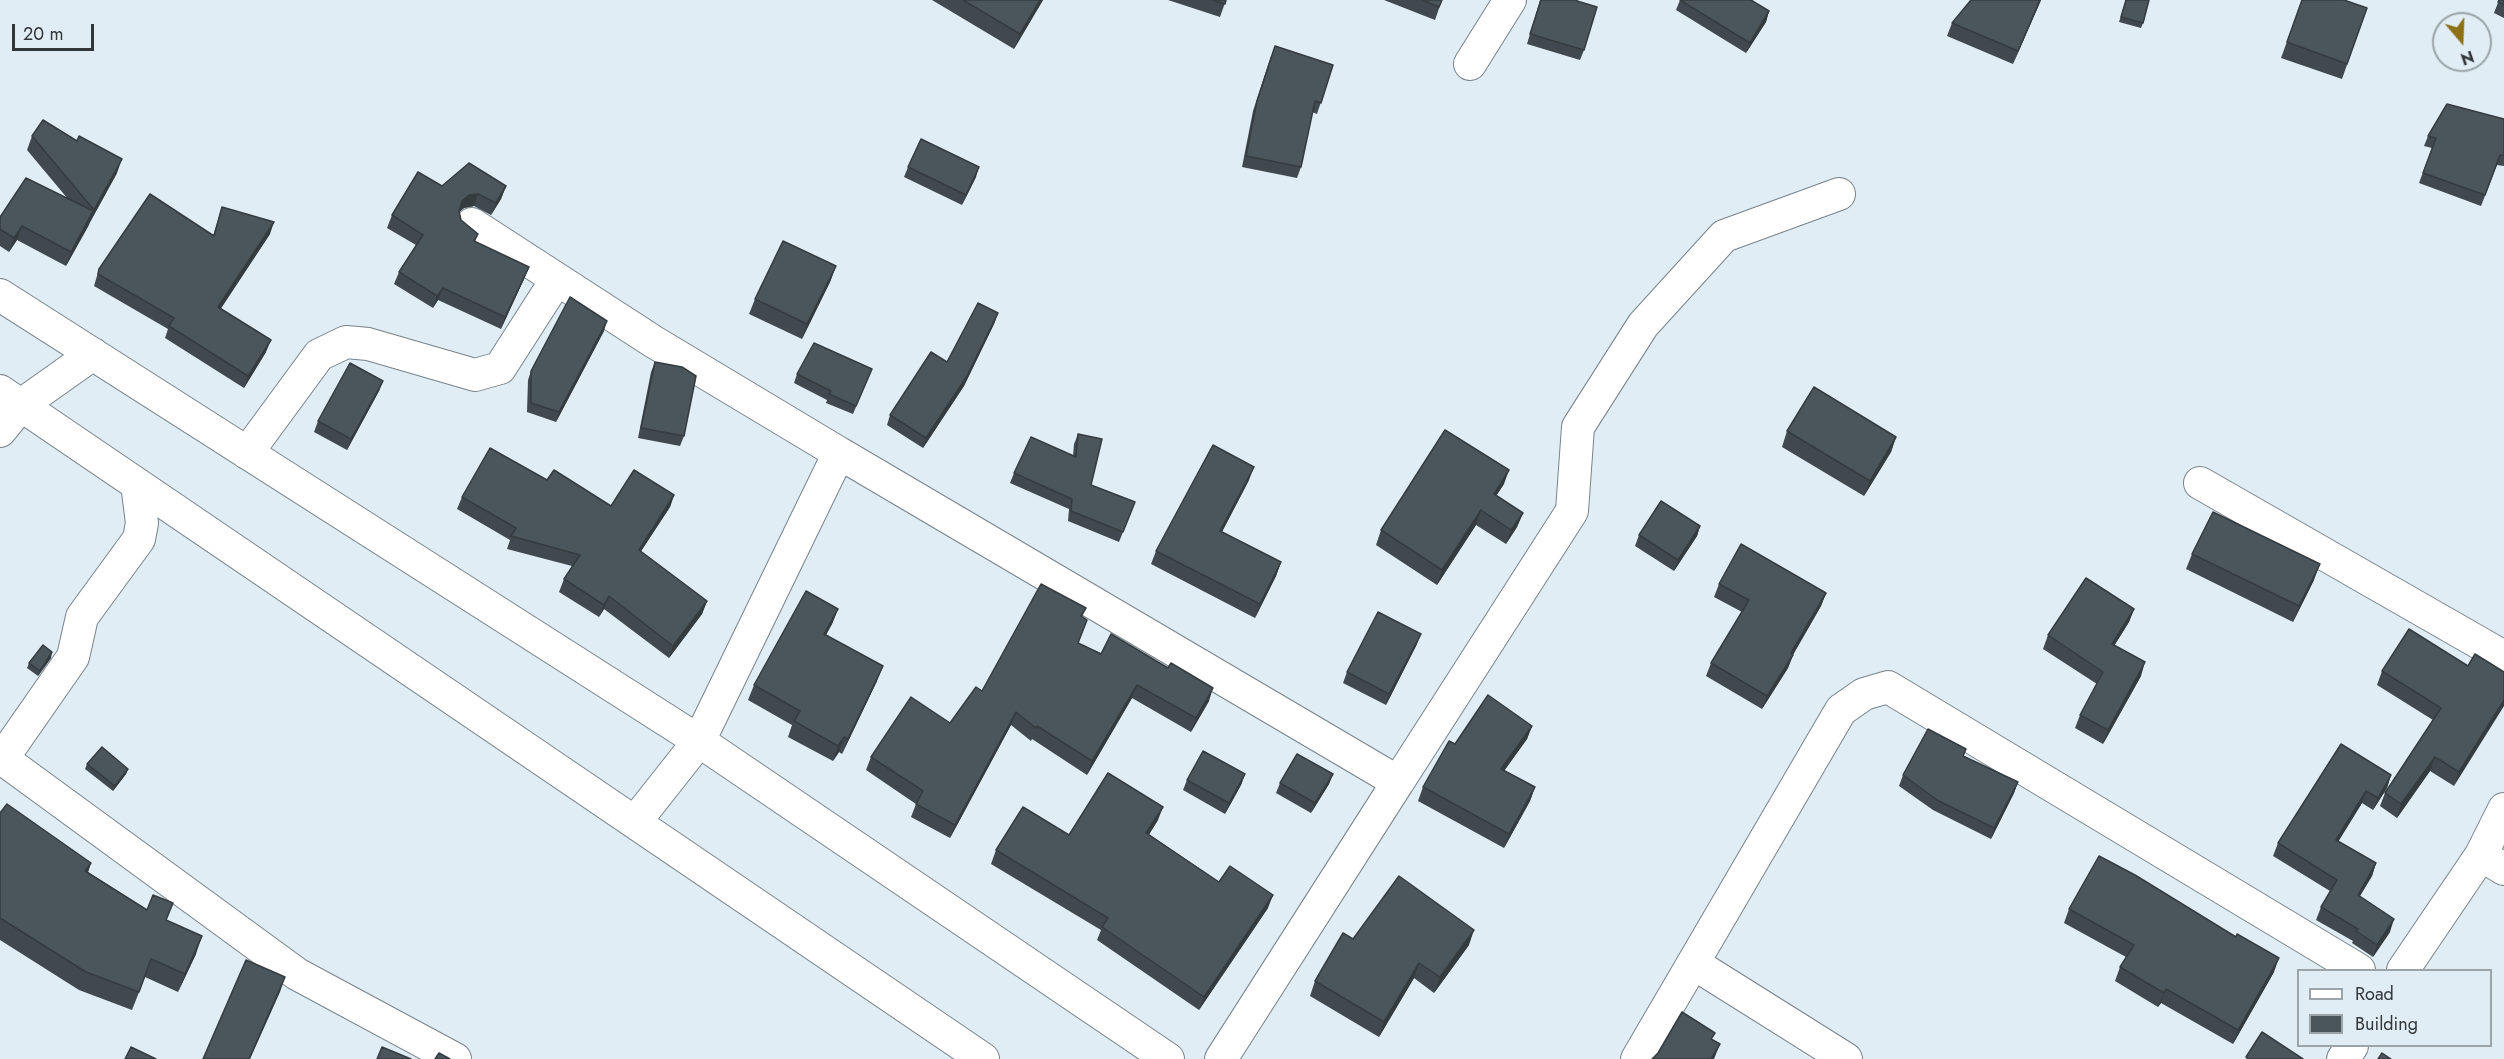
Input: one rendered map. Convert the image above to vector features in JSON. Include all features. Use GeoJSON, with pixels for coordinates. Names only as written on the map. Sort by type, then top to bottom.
{"type":"FeatureCollection","features":[{"type":"Feature","properties":{"kind":"street"},"geometry":{"type":"LineString","coordinates":[[1470,64],[1510,0]]}},
{"type":"Feature","properties":{"kind":"street"},"geometry":{"type":"LineString","coordinates":[[1221,1059],[1572,511],[1578,428],[1643,325],[1724,236],[1839,194]]}},
{"type":"Feature","properties":{"kind":"street"},"geometry":{"type":"LineString","coordinates":[[471,224],[654,342],[1398,782]]}},
{"type":"Feature","properties":{"kind":"street"},"geometry":{"type":"LineString","coordinates":[[247,453],[319,355],[346,342],[368,344],[475,375],[500,368],[557,279]]}},
{"type":"Feature","properties":{"kind":"street"},"geometry":{"type":"LineString","coordinates":[[0,295],[699,741],[1168,1059]]}},
{"type":"Feature","properties":{"kind":"street"},"geometry":{"type":"LineString","coordinates":[[0,431],[11,398],[93,354]]}},
{"type":"Feature","properties":{"kind":"street"},"geometry":{"type":"LineString","coordinates":[[11,398],[983,1059]]}},
{"type":"Feature","properties":{"kind":"street"},"geometry":{"type":"LineString","coordinates":[[635,822],[699,741],[839,453]]}},
{"type":"Feature","properties":{"kind":"street"},"geometry":{"type":"LineString","coordinates":[[2200,483],[2504,657]]}},
{"type":"Feature","properties":{"kind":"street"},"geometry":{"type":"LineString","coordinates":[[136,484],[142,523],[139,539],[82,617],[73,657],[1,758],[297,974],[454,1059]]}},
{"type":"Feature","properties":{"kind":"street"},"geometry":{"type":"LineString","coordinates":[[1637,1059],[1841,710],[1864,694],[1888,687],[2357,969]]}},
{"type":"Feature","properties":{"kind":"street"},"geometry":{"type":"LineString","coordinates":[[2404,969],[2493,862],[2504,809]]}},
{"type":"Feature","properties":{"kind":"street"},"geometry":{"type":"LineString","coordinates":[[1694,963],[1846,1059]]}},
{"type":"Feature","properties":{"kind":"building"},"geometry":{"type":"Polygon","coordinates":[[[963,0],[1040,0],[1020,34],[963,0]]]}},
{"type":"Feature","properties":{"kind":"building"},"geometry":{"type":"Polygon","coordinates":[[[1213,0],[1226,0],[1225,4],[1213,0]]]}},
{"type":"Feature","properties":{"kind":"building"},"geometry":{"type":"Polygon","coordinates":[[[1422,0],[1442,0],[1439,7],[1422,0]]]}},
{"type":"Feature","properties":{"kind":"building"},"geometry":{"type":"Polygon","coordinates":[[[1541,0],[1577,0],[1597,7],[1584,50],[1530,34],[1541,0]]]}},
{"type":"Feature","properties":{"kind":"building"},"geometry":{"type":"Polygon","coordinates":[[[1680,0],[1751,0],[1769,11],[1750,43],[1680,0]]]}},
{"type":"Feature","properties":{"kind":"building"},"geometry":{"type":"Polygon","coordinates":[[[1971,0],[2040,0],[2018,51],[1952,23],[1971,0]]]}},
{"type":"Feature","properties":{"kind":"building"},"geometry":{"type":"Polygon","coordinates":[[[2126,0],[2149,0],[2143,23],[2121,17],[2126,0]]]}},
{"type":"Feature","properties":{"kind":"building"},"geometry":{"type":"Polygon","coordinates":[[[2302,0],[2344,0],[2367,8],[2347,64],[2287,42],[2302,0]]]}},
{"type":"Feature","properties":{"kind":"building"},"geometry":{"type":"Polygon","coordinates":[[[1275,46],[1333,65],[1321,103],[1315,101],[1301,167],[1246,156],[1257,101],[1275,46]]]}},
{"type":"Feature","properties":{"kind":"building"},"geometry":{"type":"Polygon","coordinates":[[[2447,104],[2504,119],[2504,155],[2500,155],[2485,195],[2423,173],[2436,138],[2428,136],[2447,104]]]}},
{"type":"Feature","properties":{"kind":"building"},"geometry":{"type":"Polygon","coordinates":[[[43,120],[77,141],[79,136],[122,159],[94,210],[32,136],[43,120]]]}},
{"type":"Feature","properties":{"kind":"building"},"geometry":{"type":"Polygon","coordinates":[[[921,139],[979,167],[966,195],[908,167],[921,139]]]}},
{"type":"Feature","properties":{"kind":"building"},"geometry":{"type":"Polygon","coordinates":[[[469,163],[506,186],[496,203],[478,194],[469,195],[462,201],[459,211],[461,220],[478,234],[474,241],[529,267],[505,317],[443,288],[437,296],[399,272],[423,235],[392,215],[418,172],[442,186],[469,163]]]}},
{"type":"Feature","properties":{"kind":"building"},"geometry":{"type":"Polygon","coordinates":[[[26,178],[93,211],[71,252],[22,226],[14,238],[0,229],[0,217],[26,178]]]}},
{"type":"Feature","properties":{"kind":"building"},"geometry":{"type":"Polygon","coordinates":[[[150,194],[214,236],[222,207],[274,222],[218,307],[271,340],[248,376],[169,326],[174,318],[98,274],[99,269],[150,194]]]}},
{"type":"Feature","properties":{"kind":"building"},"geometry":{"type":"Polygon","coordinates":[[[783,241],[836,266],[807,324],[755,299],[783,241]]]}},
{"type":"Feature","properties":{"kind":"building"},"geometry":{"type":"Polygon","coordinates":[[[570,297],[607,321],[559,412],[531,403],[531,371],[570,297]]]}},
{"type":"Feature","properties":{"kind":"building"},"geometry":{"type":"Polygon","coordinates":[[[978,303],[998,313],[967,376],[926,438],[890,415],[931,352],[947,362],[978,303]]]}},
{"type":"Feature","properties":{"kind":"building"},"geometry":{"type":"Polygon","coordinates":[[[814,343],[872,369],[856,406],[829,394],[831,391],[797,374],[814,343]]]}},
{"type":"Feature","properties":{"kind":"building"},"geometry":{"type":"Polygon","coordinates":[[[655,362],[682,367],[696,376],[684,436],[641,428],[655,362]]]}},
{"type":"Feature","properties":{"kind":"building"},"geometry":{"type":"Polygon","coordinates":[[[350,363],[383,381],[351,439],[318,421],[350,363]]]}},
{"type":"Feature","properties":{"kind":"building"},"geometry":{"type":"Polygon","coordinates":[[[1814,387],[1896,437],[1870,481],[1787,431],[1814,387]]]}},
{"type":"Feature","properties":{"kind":"building"},"geometry":{"type":"Polygon","coordinates":[[[1445,430],[1509,470],[1494,494],[1523,513],[1511,530],[1481,510],[1442,570],[1381,530],[1445,430]]]}},
{"type":"Feature","properties":{"kind":"building"},"geometry":{"type":"Polygon","coordinates":[[[1078,434],[1102,439],[1091,485],[1135,502],[1123,532],[1071,511],[1072,499],[1014,473],[1031,437],[1076,457],[1078,434]]]}},
{"type":"Feature","properties":{"kind":"building"},"geometry":{"type":"Polygon","coordinates":[[[1213,445],[1254,467],[1220,531],[1281,562],[1260,604],[1156,551],[1213,445]]]}},
{"type":"Feature","properties":{"kind":"building"},"geometry":{"type":"Polygon","coordinates":[[[490,448],[547,480],[554,470],[611,506],[634,470],[674,495],[639,550],[707,601],[673,646],[609,596],[604,605],[564,579],[580,555],[511,536],[516,528],[462,497],[490,448]]]}},
{"type":"Feature","properties":{"kind":"building"},"geometry":{"type":"Polygon","coordinates":[[[1661,501],[1700,526],[1678,560],[1639,535],[1661,501]]]}},
{"type":"Feature","properties":{"kind":"building"},"geometry":{"type":"Polygon","coordinates":[[[2213,512],[2320,564],[2299,606],[2192,554],[2213,512]]]}},
{"type":"Feature","properties":{"kind":"building"},"geometry":{"type":"Polygon","coordinates":[[[1741,544],[1826,593],[1791,653],[1793,655],[1767,696],[1711,663],[1749,600],[1719,584],[1741,544]]]}},
{"type":"Feature","properties":{"kind":"building"},"geometry":{"type":"Polygon","coordinates":[[[2086,578],[2134,609],[2112,644],[2145,662],[2108,730],[2080,715],[2103,672],[2048,635],[2086,578]]]}},
{"type":"Feature","properties":{"kind":"building"},"geometry":{"type":"Polygon","coordinates":[[[1041,584],[1086,608],[1081,616],[1087,620],[1078,643],[1101,654],[1111,634],[1168,668],[1171,663],[1213,688],[1196,718],[1137,685],[1092,761],[1037,726],[1036,728],[1016,712],[955,825],[916,804],[923,791],[871,757],[911,697],[950,723],[976,687],[982,691],[1041,584]]]}},
{"type":"Feature","properties":{"kind":"building"},"geometry":{"type":"Polygon","coordinates":[[[806,591],[838,609],[824,634],[883,666],[848,739],[844,737],[838,746],[794,721],[800,711],[754,685],[806,591]]]}},
{"type":"Feature","properties":{"kind":"building"},"geometry":{"type":"Polygon","coordinates":[[[1378,612],[1421,634],[1389,694],[1347,672],[1378,612]]]}},
{"type":"Feature","properties":{"kind":"building"},"geometry":{"type":"Polygon","coordinates":[[[2409,629],[2468,666],[2475,654],[2504,672],[2504,700],[2459,772],[2435,757],[2401,804],[2385,793],[2441,708],[2382,671],[2409,629]]]}},
{"type":"Feature","properties":{"kind":"building"},"geometry":{"type":"Polygon","coordinates":[[[43,645],[52,652],[40,671],[29,663],[43,645]]]}},
{"type":"Feature","properties":{"kind":"building"},"geometry":{"type":"Polygon","coordinates":[[[1488,695],[1532,726],[1501,769],[1535,787],[1509,834],[1423,787],[1449,741],[1455,744],[1488,695]]]}},
{"type":"Feature","properties":{"kind":"building"},"geometry":{"type":"Polygon","coordinates":[[[1928,729],[1966,749],[1963,756],[2018,782],[1994,828],[1937,800],[1903,775],[1928,729]]]}},
{"type":"Feature","properties":{"kind":"building"},"geometry":{"type":"Polygon","coordinates":[[[2341,744],[2391,775],[2378,798],[2366,791],[2336,840],[2376,863],[2358,895],[2394,919],[2377,945],[2356,931],[2358,929],[2321,907],[2337,880],[2278,843],[2341,744]]]}},
{"type":"Feature","properties":{"kind":"building"},"geometry":{"type":"Polygon","coordinates":[[[102,747],[128,769],[115,786],[87,764],[102,747]]]}},
{"type":"Feature","properties":{"kind":"building"},"geometry":{"type":"Polygon","coordinates":[[[1203,751],[1245,774],[1229,803],[1187,780],[1203,751]]]}},
{"type":"Feature","properties":{"kind":"building"},"geometry":{"type":"Polygon","coordinates":[[[1297,754],[1333,774],[1315,803],[1280,783],[1297,754]]]}},
{"type":"Feature","properties":{"kind":"building"},"geometry":{"type":"Polygon","coordinates":[[[1108,773],[1163,807],[1146,833],[1219,882],[1230,866],[1273,895],[1204,997],[1102,927],[1108,918],[996,850],[1023,807],[1069,835],[1108,773]]]}},
{"type":"Feature","properties":{"kind":"building"},"geometry":{"type":"Polygon","coordinates":[[[7,804],[91,863],[85,871],[147,910],[153,895],[173,903],[166,920],[202,936],[185,974],[151,959],[139,992],[86,972],[0,918],[0,813],[7,804]]]}},
{"type":"Feature","properties":{"kind":"building"},"geometry":{"type":"Polygon","coordinates":[[[2099,856],[2135,875],[2236,937],[2237,934],[2279,958],[2238,1030],[2166,989],[2164,993],[2120,967],[2134,945],[2069,909],[2099,856]]]}},
{"type":"Feature","properties":{"kind":"building"},"geometry":{"type":"Polygon","coordinates":[[[1399,876],[1474,930],[1440,977],[1419,963],[1384,1022],[1315,981],[1343,933],[1353,939],[1399,876]]]}},
{"type":"Feature","properties":{"kind":"building"},"geometry":{"type":"Polygon","coordinates":[[[246,960],[285,977],[249,1059],[203,1059],[246,960]]]}},
{"type":"Feature","properties":{"kind":"building"},"geometry":{"type":"Polygon","coordinates":[[[1682,1012],[1715,1033],[1711,1039],[1720,1044],[1711,1059],[1652,1059],[1658,1053],[1682,1012]]]}},
{"type":"Feature","properties":{"kind":"building"},"geometry":{"type":"Polygon","coordinates":[[[2262,1032],[2303,1059],[2248,1059],[2246,1057],[2262,1032]]]}},
{"type":"Feature","properties":{"kind":"building"},"geometry":{"type":"Polygon","coordinates":[[[131,1047],[156,1059],[125,1059],[131,1047]]]}},
{"type":"Feature","properties":{"kind":"building"},"geometry":{"type":"Polygon","coordinates":[[[382,1047],[411,1059],[377,1059],[382,1047]]]}},
{"type":"Feature","properties":{"kind":"building"},"geometry":{"type":"Polygon","coordinates":[[[439,1053],[450,1059],[435,1059],[439,1053]]]}},
{"type":"Feature","properties":{"kind":"building"},"geometry":{"type":"Polygon","coordinates":[[[2382,1053],[2391,1059],[2378,1059],[2382,1053]]]}}]}
